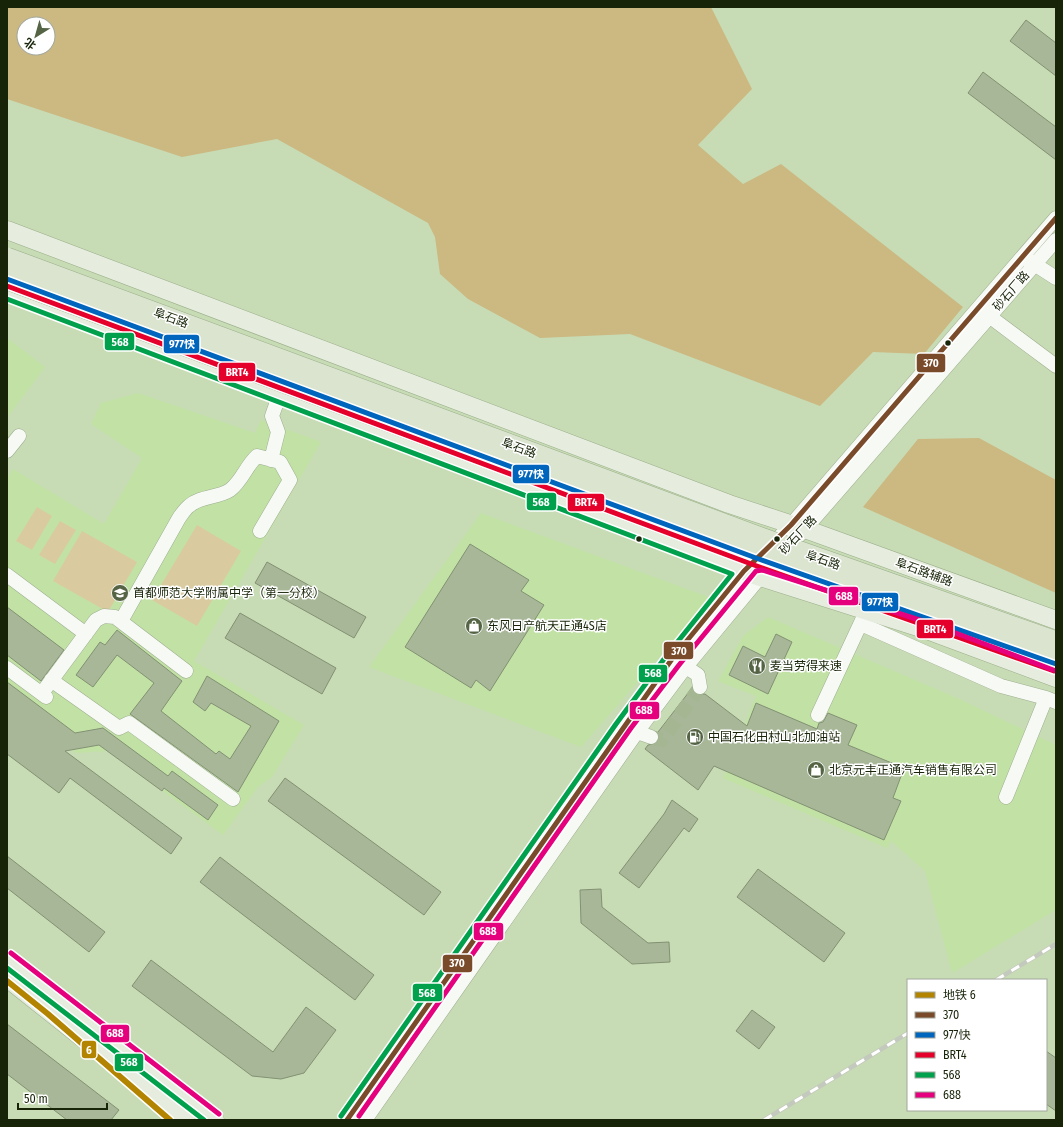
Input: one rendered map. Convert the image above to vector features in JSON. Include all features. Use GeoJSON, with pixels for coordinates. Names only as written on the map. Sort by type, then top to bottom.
{"type":"FeatureCollection","features":[{"type":"Feature","properties":{"kind":"highway","name":"阜石路"},"geometry":{"type":"LineString","coordinates":[[7,258],[753,536],[1056,642]]}},
{"type":"Feature","properties":{"kind":"highway","name":"阜石路"},"geometry":{"type":"LineString","coordinates":[[7,279],[742,553],[1056,664]]}},
{"type":"Feature","properties":{"kind":"main road","name":"阜石路"},"geometry":{"type":"LineString","coordinates":[[7,230],[714,498],[798,527]]}},
{"type":"Feature","properties":{"kind":"main road"},"geometry":{"type":"LineString","coordinates":[[7,292],[864,617],[928,630],[1056,678]]}},
{"type":"Feature","properties":{"kind":"main road","name":"阜石路辅路"},"geometry":{"type":"LineString","coordinates":[[798,527],[1056,620]]}},
{"type":"Feature","properties":{"kind":"main road"},"geometry":{"type":"LineString","coordinates":[[7,959],[215,1120]]}},
{"type":"Feature","properties":{"kind":"main road"},"geometry":{"type":"LineString","coordinates":[[7,978],[186,1120]]}},
{"type":"Feature","properties":{"kind":"street","name":"砂石厂路"},"geometry":{"type":"LineString","coordinates":[[798,527],[1056,218]]}},
{"type":"Feature","properties":{"kind":"street","name":"砂石厂路"},"geometry":{"type":"LineString","coordinates":[[347,1120],[622,728],[672,660],[798,527],[990,316],[1056,240]]}},
{"type":"Feature","properties":{"kind":"street"},"geometry":{"type":"LineString","coordinates":[[1023,256],[1056,278]]}},
{"type":"Feature","properties":{"kind":"street"},"geometry":{"type":"LineString","coordinates":[[990,316],[1056,366]]}},
{"type":"Feature","properties":{"kind":"street"},"geometry":{"type":"LineString","coordinates":[[271,460],[278,432],[272,416],[279,396]]}},
{"type":"Feature","properties":{"kind":"street"},"geometry":{"type":"LineString","coordinates":[[7,451],[18,436]]}},
{"type":"Feature","properties":{"kind":"street"},"geometry":{"type":"LineString","coordinates":[[121,621],[179,518],[189,505],[198,500],[228,491],[239,482],[251,461],[257,456],[280,462],[290,480],[260,531]]}},
{"type":"Feature","properties":{"kind":"street","name":"砂石厂路"},"geometry":{"type":"LineString","coordinates":[[365,1120],[637,732],[686,667],[752,574]]}},
{"type":"Feature","properties":{"kind":"street"},"geometry":{"type":"LineString","coordinates":[[7,575],[86,634]]}},
{"type":"Feature","properties":{"kind":"street"},"geometry":{"type":"LineString","coordinates":[[7,668],[44,695],[51,680],[96,620],[104,616],[115,617],[121,621],[186,671]]}},
{"type":"Feature","properties":{"kind":"street"},"geometry":{"type":"LineString","coordinates":[[818,715],[864,617],[1002,686],[1051,700],[1006,797]]}},
{"type":"Feature","properties":{"kind":"street"},"geometry":{"type":"LineString","coordinates":[[686,667],[698,675],[700,687]]}},
{"type":"Feature","properties":{"kind":"street"},"geometry":{"type":"LineString","coordinates":[[51,680],[119,728],[129,723],[233,799]]}},
{"type":"Feature","properties":{"kind":"street"},"geometry":{"type":"LineString","coordinates":[[637,732],[651,737]]}},
{"type":"Feature","properties":{"kind":"shaded area"},"geometry":{"type":"Polygon","coordinates":[[[7,7],[711,7],[752,89],[698,145],[743,184],[781,164],[963,307],[924,354],[873,352],[820,406],[630,334],[540,338],[468,299],[440,274],[435,237],[428,223],[277,139],[182,157],[7,99],[7,7]]]}},
{"type":"Feature","properties":{"kind":"shaded area"},"geometry":{"type":"Polygon","coordinates":[[[7,338],[45,367],[7,418],[7,338]]]}},
{"type":"Feature","properties":{"kind":"shaded area","name":"首都师范大学附属中学（第一分校）"},"geometry":{"type":"Polygon","coordinates":[[[138,393],[255,433],[261,420],[321,442],[194,661],[304,725],[272,777],[258,787],[223,835],[108,751],[76,753],[7,701],[7,478],[13,469],[104,524],[142,458],[91,424],[101,403],[138,393]]]}},
{"type":"Feature","properties":{"kind":"shaded area"},"geometry":{"type":"Polygon","coordinates":[[[979,438],[1056,480],[1056,593],[863,507],[918,439],[979,438]]]}},
{"type":"Feature","properties":{"kind":"shaded area"},"geometry":{"type":"Polygon","coordinates":[[[37,507],[52,516],[32,550],[16,541],[37,507]]]}},
{"type":"Feature","properties":{"kind":"shaded area"},"geometry":{"type":"Polygon","coordinates":[[[481,513],[711,598],[581,747],[369,667],[481,513]]]}},
{"type":"Feature","properties":{"kind":"shaded area"},"geometry":{"type":"Polygon","coordinates":[[[60,521],[76,530],[55,564],[39,555],[60,521]]]}},
{"type":"Feature","properties":{"kind":"shaded area"},"geometry":{"type":"Polygon","coordinates":[[[197,525],[241,551],[197,626],[152,600],[197,525]]]}},
{"type":"Feature","properties":{"kind":"shaded area"},"geometry":{"type":"Polygon","coordinates":[[[82,531],[137,562],[108,612],[53,581],[82,531]]]}},
{"type":"Feature","properties":{"kind":"shaded area"},"geometry":{"type":"Polygon","coordinates":[[[768,617],[957,698],[1056,745],[1056,910],[952,973],[925,871],[891,841],[887,848],[723,778],[756,696],[718,681],[743,636],[768,617]]]}},
{"type":"Feature","properties":{"kind":"building"},"geometry":{"type":"Polygon","coordinates":[[[1026,20],[1056,43],[1056,76],[1010,41],[1026,20]]]}},
{"type":"Feature","properties":{"kind":"building"},"geometry":{"type":"Polygon","coordinates":[[[983,72],[1056,127],[1056,160],[968,93],[983,72]]]}},
{"type":"Feature","properties":{"kind":"building","name":"东风日产航天正通4S店"},"geometry":{"type":"Polygon","coordinates":[[[470,544],[529,580],[521,591],[544,605],[490,691],[476,680],[471,688],[405,647],[470,544]]]}},
{"type":"Feature","properties":{"kind":"building"},"geometry":{"type":"Polygon","coordinates":[[[267,562],[366,617],[354,638],[255,583],[267,562]]]}},
{"type":"Feature","properties":{"kind":"building"},"geometry":{"type":"Polygon","coordinates":[[[7,607],[64,650],[41,681],[7,655],[7,607]]]}},
{"type":"Feature","properties":{"kind":"building"},"geometry":{"type":"Polygon","coordinates":[[[240,613],[336,668],[322,694],[225,638],[240,613]]]}},
{"type":"Feature","properties":{"kind":"building"},"geometry":{"type":"Polygon","coordinates":[[[117,630],[182,681],[161,711],[216,754],[219,751],[230,759],[251,726],[211,703],[205,711],[193,702],[207,676],[279,721],[238,792],[130,714],[154,683],[117,655],[93,687],[76,675],[100,642],[105,645],[117,630]]]}},
{"type":"Feature","properties":{"kind":"building","name":"麦当劳得来速"},"geometry":{"type":"Polygon","coordinates":[[[776,634],[792,642],[768,694],[729,675],[743,646],[765,657],[776,634]]]}},
{"type":"Feature","properties":{"kind":"building"},"geometry":{"type":"Polygon","coordinates":[[[7,682],[75,733],[103,728],[168,776],[172,771],[218,805],[208,820],[164,788],[162,791],[99,745],[65,751],[182,838],[171,854],[70,778],[59,793],[7,754],[7,682]]]}},
{"type":"Feature","properties":{"kind":"building","name":"北京元丰正通汽车销售有限公司"},"geometry":{"type":"Polygon","coordinates":[[[692,688],[697,695],[705,694],[747,726],[756,703],[817,729],[819,723],[823,722],[828,713],[857,725],[848,745],[904,768],[893,798],[901,801],[884,840],[714,766],[698,790],[645,749],[648,745],[657,743],[659,739],[658,732],[692,688]]]}},
{"type":"Feature","properties":{"kind":"building"},"geometry":{"type":"Polygon","coordinates":[[[285,778],[441,892],[424,915],[268,801],[285,778]]]}},
{"type":"Feature","properties":{"kind":"building"},"geometry":{"type":"Polygon","coordinates":[[[672,800],[698,819],[689,832],[684,828],[639,888],[619,873],[664,814],[672,800]]]}},
{"type":"Feature","properties":{"kind":"building"},"geometry":{"type":"Polygon","coordinates":[[[7,856],[105,932],[89,952],[7,888],[7,856]]]}},
{"type":"Feature","properties":{"kind":"building"},"geometry":{"type":"Polygon","coordinates":[[[220,857],[374,975],[355,1000],[200,882],[220,857]]]}},
{"type":"Feature","properties":{"kind":"building"},"geometry":{"type":"Polygon","coordinates":[[[758,869],[845,933],[824,962],[737,897],[758,869]]]}},
{"type":"Feature","properties":{"kind":"building"},"geometry":{"type":"Polygon","coordinates":[[[601,889],[602,907],[648,943],[669,942],[670,962],[632,964],[581,923],[580,890],[601,889]]]}},
{"type":"Feature","properties":{"kind":"building"},"geometry":{"type":"Polygon","coordinates":[[[151,960],[273,1052],[306,1007],[336,1030],[304,1073],[281,1079],[252,1076],[132,986],[151,960]]]}},
{"type":"Feature","properties":{"kind":"building"},"geometry":{"type":"Polygon","coordinates":[[[752,1010],[775,1027],[759,1049],[736,1031],[752,1010]]]}},
{"type":"Feature","properties":{"kind":"building"},"geometry":{"type":"Polygon","coordinates":[[[7,1024],[119,1110],[111,1120],[67,1120],[7,1074],[7,1024]]]}},
{"type":"Feature","properties":{"kind":"building"},"geometry":{"type":"Polygon","coordinates":[[[1047,1052],[1056,1058],[1056,1111],[1047,1105],[1047,1052]]]}},
{"type":"Feature","properties":{"kind":"tunnel"},"geometry":{"type":"LineString","coordinates":[[651,737],[662,740],[700,687]]}},
{"type":"Feature","properties":{"kind":"railway"},"geometry":{"type":"LineString","coordinates":[[998,979],[1056,944]]}},
{"type":"Feature","properties":{"kind":"railway"},"geometry":{"type":"LineString","coordinates":[[764,1120],[907,1034]]}},
{"type":"Feature","properties":{"kind":"metro line","name":"6"},"geometry":{"type":"LineString","coordinates":[[7,981],[48,1014],[170,1120]]}},
{"type":"Feature","properties":{"kind":"transit line","name":"370"},"geometry":{"type":"LineString","coordinates":[[347,1120],[672,659],[744,571],[791,525],[1056,218]]}},
{"type":"Feature","properties":{"kind":"transit line","name":"977快"},"geometry":{"type":"LineString","coordinates":[[7,279],[756,558],[1056,664]]}},
{"type":"Feature","properties":{"kind":"transit line","name":"BRT4"},"geometry":{"type":"LineString","coordinates":[[7,286],[754,565],[1054,671]]}},
{"type":"Feature","properties":{"kind":"transit line","name":"568"},"geometry":{"type":"LineString","coordinates":[[7,299],[732,574],[667,655],[616,724],[341,1116]]}},
{"type":"Feature","properties":{"kind":"transit line","name":"688"},"geometry":{"type":"LineString","coordinates":[[359,1116],[631,728],[679,665],[756,571],[762,570],[929,623],[1056,671]]}},
{"type":"Feature","properties":{"kind":"transit line","name":"688"},"geometry":{"type":"LineString","coordinates":[[11,953],[219,1114]]}},
{"type":"Feature","properties":{"kind":"transit line","name":"568"},"geometry":{"type":"LineString","coordinates":[[7,968],[204,1120]]}},
{"type":"Feature","properties":{"kind":"place","name":"首都师范大学附属中学（第一分校）"},"geometry":{"type":"Point","coordinates":[120,593]}},
{"type":"Feature","properties":{"kind":"place","name":"东风日产航天正通4S店"},"geometry":{"type":"Point","coordinates":[474,626]}},
{"type":"Feature","properties":{"kind":"place","name":"麦当劳得来速"},"geometry":{"type":"Point","coordinates":[757,666]}},
{"type":"Feature","properties":{"kind":"place","name":"中国石化田村山北加油站"},"geometry":{"type":"Point","coordinates":[695,737]}},
{"type":"Feature","properties":{"kind":"place","name":"北京元丰正通汽车销售有限公司"},"geometry":{"type":"Point","coordinates":[816,770]}}]}
